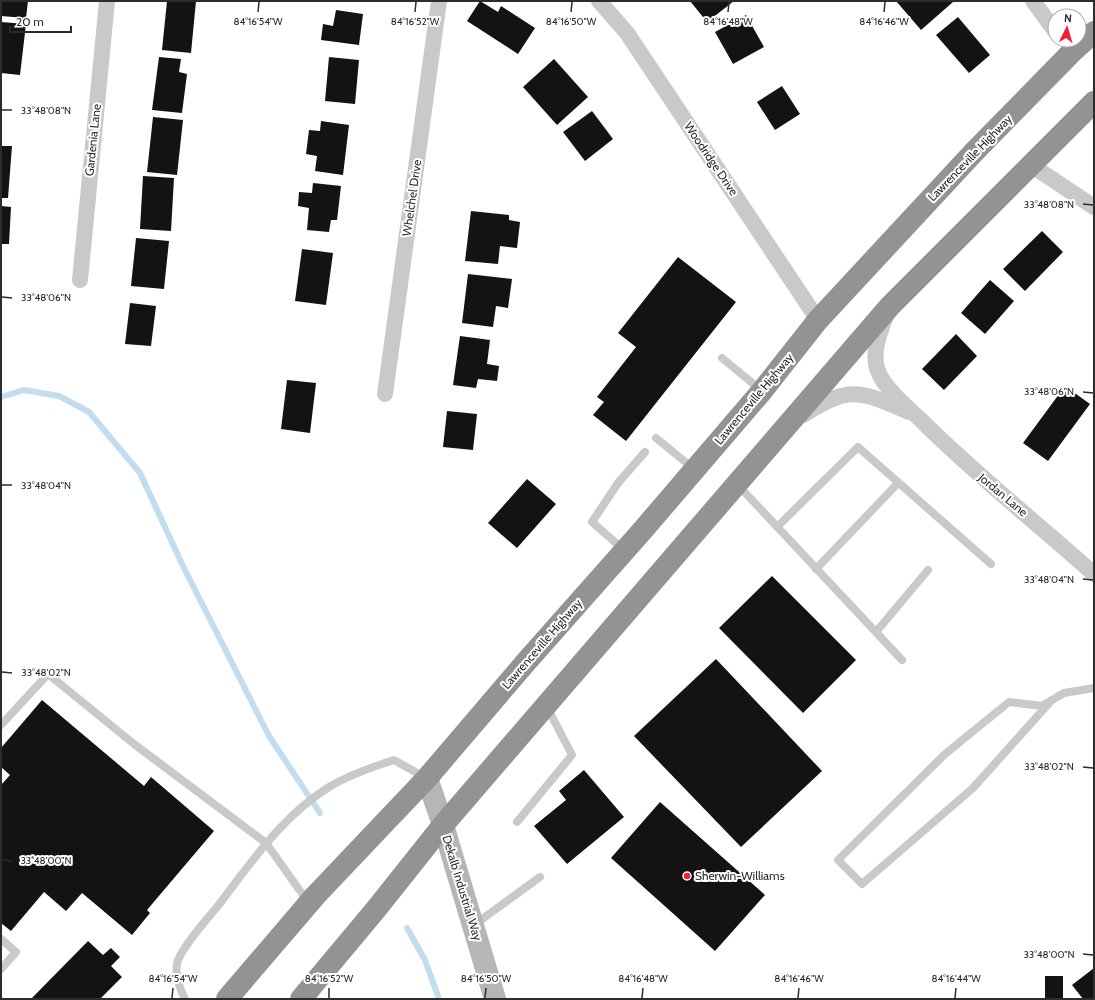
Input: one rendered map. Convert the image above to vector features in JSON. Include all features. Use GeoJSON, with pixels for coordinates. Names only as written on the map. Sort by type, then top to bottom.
{"type":"FeatureCollection","features":[{"type":"Feature","properties":{"kind":"highway","name":"Lawrenceville Highway"},"geometry":{"type":"LineString","coordinates":[[227,999],[350,857],[427,778],[762,391],[818,320],[974,152],[1064,48]]}},
{"type":"Feature","properties":{"kind":"highway"},"geometry":{"type":"LineString","coordinates":[[301,999],[377,908],[443,825],[738,485],[890,306],[1094,102]]}},
{"type":"Feature","properties":{"kind":"main road","name":"Dekalb Industrial Way"},"geometry":{"type":"LineString","coordinates":[[427,778],[443,825],[495,999]]}},
{"type":"Feature","properties":{"kind":"street","name":"Gardenia Lane"},"geometry":{"type":"LineString","coordinates":[[80,280],[106,1]]}},
{"type":"Feature","properties":{"kind":"street","name":"Whelchel Drive"},"geometry":{"type":"LineString","coordinates":[[385,394],[439,1]]}},
{"type":"Feature","properties":{"kind":"street","name":"Woodridge Drive"},"geometry":{"type":"LineString","coordinates":[[599,1],[627,33],[818,320]]}},
{"type":"Feature","properties":{"kind":"street"},"geometry":{"type":"LineString","coordinates":[[1033,1],[1047,20]]}},
{"type":"Feature","properties":{"kind":"street"},"geometry":{"type":"LineString","coordinates":[[1031,165],[1094,207]]}},
{"type":"Feature","properties":{"kind":"street","name":"Jordan Lane"},"geometry":{"type":"LineString","coordinates":[[890,306],[877,344],[878,371],[888,386],[960,459],[1094,574]]}},
{"type":"Feature","properties":{"kind":"street","name":"Jordan Lane"},"geometry":{"type":"LineString","coordinates":[[792,422],[825,401],[838,395],[853,393],[874,397],[914,414]]}},
{"type":"Feature","properties":{"kind":"lane"},"geometry":{"type":"LineString","coordinates":[[722,358],[762,391]]}},
{"type":"Feature","properties":{"kind":"lane"},"geometry":{"type":"LineString","coordinates":[[656,438],[695,469]]}},
{"type":"Feature","properties":{"kind":"lane"},"geometry":{"type":"LineString","coordinates":[[777,527],[858,447],[991,564]]}},
{"type":"Feature","properties":{"kind":"lane"},"geometry":{"type":"LineString","coordinates":[[624,551],[592,522],[618,483],[645,452]]}},
{"type":"Feature","properties":{"kind":"lane"},"geometry":{"type":"LineString","coordinates":[[816,569],[898,483]]}},
{"type":"Feature","properties":{"kind":"lane"},"geometry":{"type":"LineString","coordinates":[[738,485],[902,660]]}},
{"type":"Feature","properties":{"kind":"lane"},"geometry":{"type":"LineString","coordinates":[[876,632],[928,570]]}},
{"type":"Feature","properties":{"kind":"lane"},"geometry":{"type":"LineString","coordinates":[[1,725],[48,674],[134,744],[266,843],[309,903]]}},
{"type":"Feature","properties":{"kind":"lane"},"geometry":{"type":"LineString","coordinates":[[1051,701],[973,788],[862,884],[838,860],[944,755],[1009,702],[1042,706],[1064,693],[1094,688]]}},
{"type":"Feature","properties":{"kind":"lane"},"geometry":{"type":"LineString","coordinates":[[517,822],[572,755],[547,706]]}},
{"type":"Feature","properties":{"kind":"lane"},"geometry":{"type":"LineString","coordinates":[[185,999],[179,988],[177,963],[193,936],[266,843],[295,813],[329,787],[365,770],[394,760],[427,778]]}},
{"type":"Feature","properties":{"kind":"lane"},"geometry":{"type":"LineString","coordinates":[[473,925],[540,877]]}},
{"type":"Feature","properties":{"kind":"lane"},"geometry":{"type":"LineString","coordinates":[[1,939],[16,952],[1,969]]}},
{"type":"Feature","properties":{"kind":"building"},"geometry":{"type":"Polygon","coordinates":[[[1,1],[28,1],[26,18],[1,16],[1,1]]]}},
{"type":"Feature","properties":{"kind":"building"},"geometry":{"type":"Polygon","coordinates":[[[167,1],[196,1],[191,53],[162,50],[167,1]]]}},
{"type":"Feature","properties":{"kind":"building"},"geometry":{"type":"Polygon","coordinates":[[[480,1],[498,12],[501,6],[535,28],[518,54],[467,21],[480,1]]]}},
{"type":"Feature","properties":{"kind":"building"},"geometry":{"type":"Polygon","coordinates":[[[690,1],[734,1],[707,22],[690,1]]]}},
{"type":"Feature","properties":{"kind":"building"},"geometry":{"type":"Polygon","coordinates":[[[896,1],[952,1],[953,2],[921,30],[896,1]]]}},
{"type":"Feature","properties":{"kind":"building"},"geometry":{"type":"Polygon","coordinates":[[[336,10],[363,14],[359,45],[321,40],[323,24],[333,26],[336,10]]]}},
{"type":"Feature","properties":{"kind":"building"},"geometry":{"type":"Polygon","coordinates":[[[746,15],[764,47],[733,64],[715,32],[746,15]]]}},
{"type":"Feature","properties":{"kind":"building"},"geometry":{"type":"Polygon","coordinates":[[[958,17],[990,55],[969,73],[936,35],[958,17]]]}},
{"type":"Feature","properties":{"kind":"building"},"geometry":{"type":"Polygon","coordinates":[[[1,22],[26,24],[20,75],[1,73],[1,22]]]}},
{"type":"Feature","properties":{"kind":"building"},"geometry":{"type":"Polygon","coordinates":[[[159,57],[181,59],[179,72],[187,74],[182,113],[152,110],[159,57]]]}},
{"type":"Feature","properties":{"kind":"building"},"geometry":{"type":"Polygon","coordinates":[[[329,57],[359,60],[355,104],[325,101],[329,57]]]}},
{"type":"Feature","properties":{"kind":"building"},"geometry":{"type":"Polygon","coordinates":[[[554,59],[588,97],[557,125],[523,87],[554,59]]]}},
{"type":"Feature","properties":{"kind":"building"},"geometry":{"type":"Polygon","coordinates":[[[782,86],[800,114],[775,130],[757,102],[782,86]]]}},
{"type":"Feature","properties":{"kind":"building"},"geometry":{"type":"Polygon","coordinates":[[[592,111],[613,139],[585,161],[563,132],[592,111]]]}},
{"type":"Feature","properties":{"kind":"building"},"geometry":{"type":"Polygon","coordinates":[[[153,117],[183,120],[177,175],[147,172],[153,117]]]}},
{"type":"Feature","properties":{"kind":"building"},"geometry":{"type":"Polygon","coordinates":[[[321,121],[349,125],[343,175],[315,171],[317,156],[306,154],[309,130],[320,131],[321,121]]]}},
{"type":"Feature","properties":{"kind":"building"},"geometry":{"type":"Polygon","coordinates":[[[1,146],[12,146],[8,198],[1,198],[1,146]]]}},
{"type":"Feature","properties":{"kind":"building"},"geometry":{"type":"Polygon","coordinates":[[[143,176],[174,178],[171,231],[140,229],[143,176]]]}},
{"type":"Feature","properties":{"kind":"building"},"geometry":{"type":"Polygon","coordinates":[[[313,183],[341,186],[337,220],[331,220],[329,232],[307,230],[309,208],[298,206],[299,192],[312,193],[313,183]]]}},
{"type":"Feature","properties":{"kind":"building"},"geometry":{"type":"Polygon","coordinates":[[[1,206],[11,207],[9,244],[1,244],[1,206]]]}},
{"type":"Feature","properties":{"kind":"building"},"geometry":{"type":"Polygon","coordinates":[[[471,211],[509,215],[509,220],[520,222],[517,248],[500,246],[498,264],[465,261],[471,211]]]}},
{"type":"Feature","properties":{"kind":"building"},"geometry":{"type":"Polygon","coordinates":[[[1042,231],[1063,252],[1025,291],[1003,269],[1042,231]]]}},
{"type":"Feature","properties":{"kind":"building"},"geometry":{"type":"Polygon","coordinates":[[[136,238],[169,241],[164,289],[131,286],[136,238]]]}},
{"type":"Feature","properties":{"kind":"building"},"geometry":{"type":"Polygon","coordinates":[[[302,249],[333,253],[326,305],[295,301],[302,249]]]}},
{"type":"Feature","properties":{"kind":"building"},"geometry":{"type":"Polygon","coordinates":[[[678,257],[736,302],[626,441],[593,415],[604,402],[597,397],[636,347],[618,333],[678,257]]]}},
{"type":"Feature","properties":{"kind":"building"},"geometry":{"type":"Polygon","coordinates":[[[468,274],[512,279],[508,308],[496,306],[493,327],[462,323],[468,274]]]}},
{"type":"Feature","properties":{"kind":"building"},"geometry":{"type":"Polygon","coordinates":[[[990,280],[1014,301],[985,334],[961,313],[990,280]]]}},
{"type":"Feature","properties":{"kind":"building"},"geometry":{"type":"Polygon","coordinates":[[[130,303],[156,306],[151,346],[125,344],[130,303]]]}},
{"type":"Feature","properties":{"kind":"building"},"geometry":{"type":"Polygon","coordinates":[[[956,334],[977,356],[944,390],[922,369],[956,334]]]}},
{"type":"Feature","properties":{"kind":"building"},"geometry":{"type":"Polygon","coordinates":[[[460,336],[490,340],[487,364],[499,366],[497,381],[478,379],[476,388],[453,385],[460,336]]]}},
{"type":"Feature","properties":{"kind":"building"},"geometry":{"type":"Polygon","coordinates":[[[287,380],[316,383],[310,433],[281,429],[287,380]]]}},
{"type":"Feature","properties":{"kind":"building"},"geometry":{"type":"Polygon","coordinates":[[[1065,386],[1090,404],[1048,461],[1023,443],[1065,386]]]}},
{"type":"Feature","properties":{"kind":"building"},"geometry":{"type":"Polygon","coordinates":[[[447,411],[477,414],[473,450],[443,447],[447,411]]]}},
{"type":"Feature","properties":{"kind":"building"},"geometry":{"type":"Polygon","coordinates":[[[527,479],[556,504],[517,548],[488,523],[527,479]]]}},
{"type":"Feature","properties":{"kind":"building"},"geometry":{"type":"Polygon","coordinates":[[[772,576],[856,660],[803,713],[719,628],[772,576]]]}},
{"type":"Feature","properties":{"kind":"building"},"geometry":{"type":"Polygon","coordinates":[[[716,659],[822,771],[741,847],[634,736],[716,659]]]}},
{"type":"Feature","properties":{"kind":"building"},"geometry":{"type":"Polygon","coordinates":[[[42,700],[144,786],[151,777],[214,831],[147,910],[150,913],[132,935],[82,893],[66,911],[44,892],[11,931],[1,923],[1,785],[10,775],[1,767],[1,748],[42,700]]]}},
{"type":"Feature","properties":{"kind":"building"},"geometry":{"type":"Polygon","coordinates":[[[584,770],[624,817],[567,864],[534,826],[566,800],[559,791],[584,770]]]}},
{"type":"Feature","properties":{"kind":"building","name":"Sherwin-Williams"},"geometry":{"type":"Polygon","coordinates":[[[660,802],[765,895],[715,951],[611,858],[660,802]]]}},
{"type":"Feature","properties":{"kind":"building"},"geometry":{"type":"Polygon","coordinates":[[[88,941],[103,955],[111,948],[120,957],[111,966],[122,977],[100,999],[31,999],[88,941]]]}},
{"type":"Feature","properties":{"kind":"building"},"geometry":{"type":"Polygon","coordinates":[[[1094,968],[1094,999],[1083,999],[1072,985],[1094,968]]]}},
{"type":"Feature","properties":{"kind":"building"},"geometry":{"type":"Polygon","coordinates":[[[1045,976],[1063,976],[1063,998],[1045,999],[1045,976]]]}},
{"type":"Feature","properties":{"kind":"waterway"},"geometry":{"type":"LineString","coordinates":[[1,397],[24,390],[59,396],[89,412],[140,473],[183,566],[269,736],[320,813]]}},
{"type":"Feature","properties":{"kind":"waterway"},"geometry":{"type":"LineString","coordinates":[[407,928],[425,960],[439,999]]}},
{"type":"Feature","properties":{"kind":"place","name":"Sherwin-Williams"},"geometry":{"type":"Point","coordinates":[687,876]}}]}
